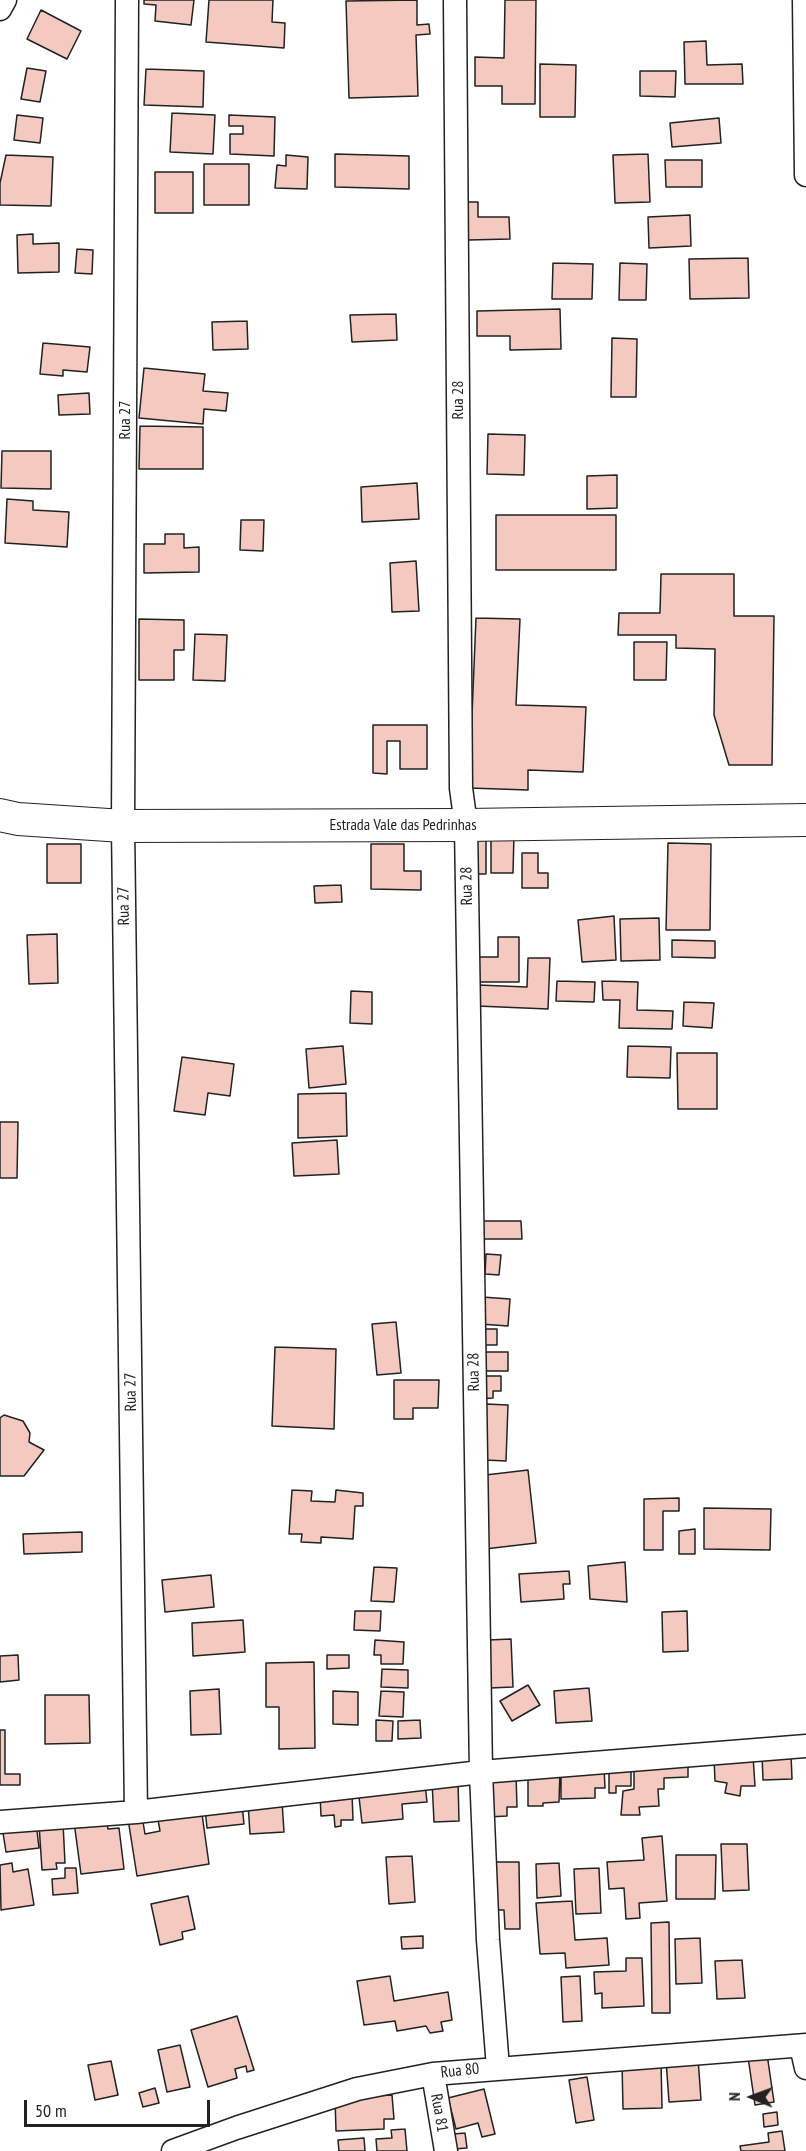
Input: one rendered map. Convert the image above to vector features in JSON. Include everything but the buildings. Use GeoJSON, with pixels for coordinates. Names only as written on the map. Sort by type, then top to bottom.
{"type":"FeatureCollection","features":[{"type":"Feature","properties":{"kind":"main road","name":"Estrada Vale das Pedrinhas"},"geometry":{"type":"LineString","coordinates":[[6,819],[123,826],[466,825],[806,820]]}},
{"type":"Feature","properties":{"kind":"street"},"geometry":{"type":"LineString","coordinates":[[0,9],[5,0]]}},
{"type":"Feature","properties":{"kind":"street","name":"Rua 27"},"geometry":{"type":"LineString","coordinates":[[127,0],[123,826],[136,1812]]}},
{"type":"Feature","properties":{"kind":"street","name":"Rua 28"},"geometry":{"type":"LineString","coordinates":[[455,0],[461,788],[466,825],[481,1772]]}},
{"type":"Feature","properties":{"kind":"street"},"geometry":{"type":"LineString","coordinates":[[804,0],[806,176]]}},
{"type":"Feature","properties":{"kind":"street"},"geometry":{"type":"LineString","coordinates":[[0,1822],[136,1812],[481,1772],[806,1746]]}},
{"type":"Feature","properties":{"kind":"street","name":"Rua 80"},"geometry":{"type":"LineString","coordinates":[[173,2151],[357,2089],[433,2074],[498,2068],[488,1940],[481,1772]]}},
{"type":"Feature","properties":{"kind":"street"},"geometry":{"type":"LineString","coordinates":[[498,2068],[803,2045],[806,2068]]}},
{"type":"Feature","properties":{"kind":"street","name":"Rua 81"},"geometry":{"type":"LineString","coordinates":[[433,2074],[446,2151]]}}]}
